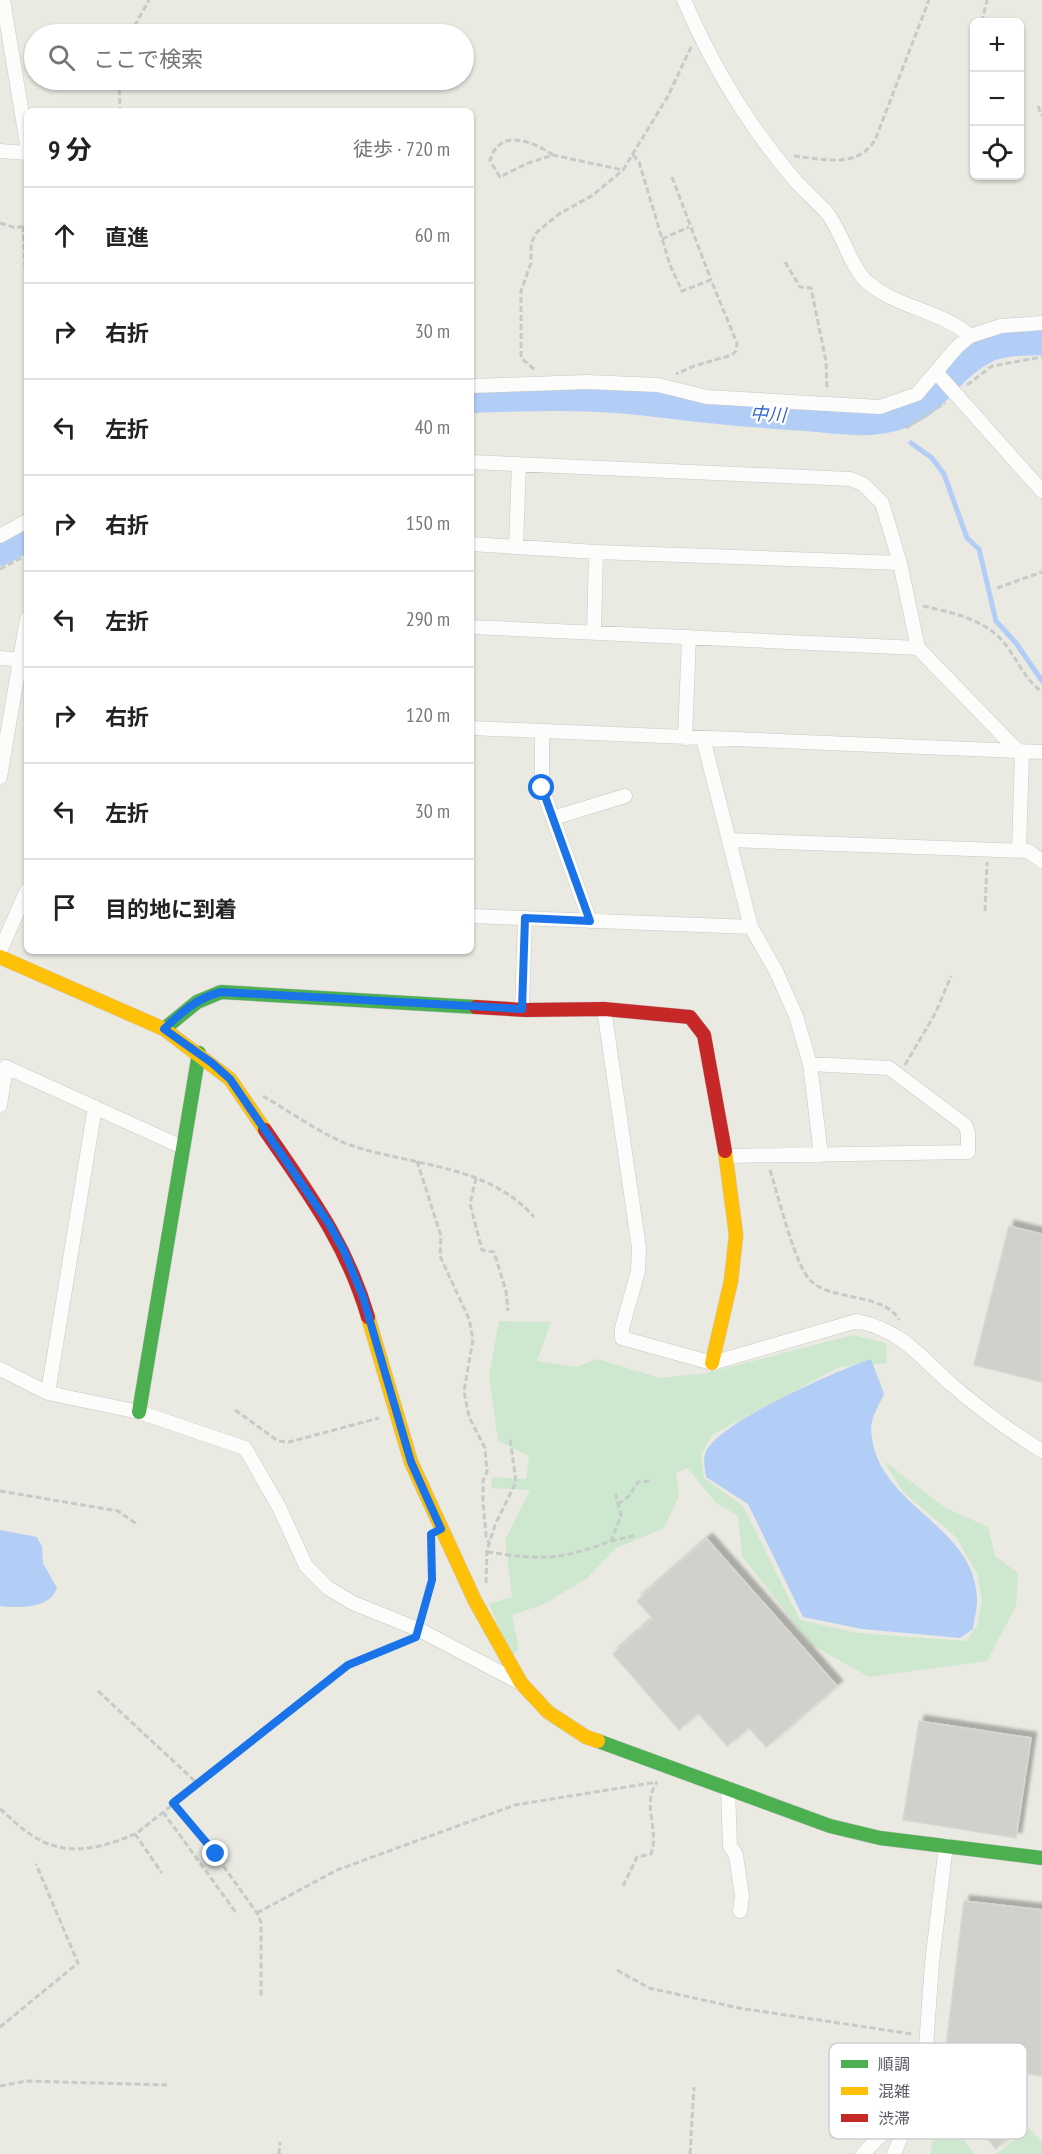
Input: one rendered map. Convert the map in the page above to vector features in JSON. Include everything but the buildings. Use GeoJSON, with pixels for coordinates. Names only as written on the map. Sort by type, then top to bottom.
{"type":"FeatureCollection","features":[{"type":"Feature","properties":{"kind":"street"},"geometry":{"type":"LineString","coordinates":[[3,0],[7,54],[24,130]]}},
{"type":"Feature","properties":{"kind":"street"},"geometry":{"type":"LineString","coordinates":[[684,0],[698,31],[756,130],[794,179],[827,213],[840,232],[863,279],[889,296],[958,326],[970,336]]}},
{"type":"Feature","properties":{"kind":"street"},"geometry":{"type":"LineString","coordinates":[[0,151],[24,153]]}},
{"type":"Feature","properties":{"kind":"street"},"geometry":{"type":"LineString","coordinates":[[474,386],[587,382],[658,385],[706,397],[880,407],[918,394],[970,336],[1001,326],[1042,323]]}},
{"type":"Feature","properties":{"kind":"street"},"geometry":{"type":"LineString","coordinates":[[936,372],[1042,491]]}},
{"type":"Feature","properties":{"kind":"street"},"geometry":{"type":"LineString","coordinates":[[474,462],[850,479],[863,484],[882,503],[900,563],[918,648],[1020,752],[1019,851]]}},
{"type":"Feature","properties":{"kind":"street"},"geometry":{"type":"LineString","coordinates":[[516,546],[519,464]]}},
{"type":"Feature","properties":{"kind":"street"},"geometry":{"type":"LineString","coordinates":[[0,536],[24,523]]}},
{"type":"Feature","properties":{"kind":"street"},"geometry":{"type":"LineString","coordinates":[[474,544],[596,552],[900,563]]}},
{"type":"Feature","properties":{"kind":"street"},"geometry":{"type":"LineString","coordinates":[[594,632],[596,552]]}},
{"type":"Feature","properties":{"kind":"street"},"geometry":{"type":"LineString","coordinates":[[474,627],[918,648]]}},
{"type":"Feature","properties":{"kind":"street"},"geometry":{"type":"LineString","coordinates":[[685,738],[688,637]]}},
{"type":"Feature","properties":{"kind":"street"},"geometry":{"type":"LineString","coordinates":[[0,658],[24,660],[3,746],[0,777]]}},
{"type":"Feature","properties":{"kind":"street"},"geometry":{"type":"LineString","coordinates":[[474,728],[1042,752]]}},
{"type":"Feature","properties":{"kind":"street"},"geometry":{"type":"LineString","coordinates":[[542,731],[542,788],[590,921]]}},
{"type":"Feature","properties":{"kind":"street"},"geometry":{"type":"LineString","coordinates":[[704,738],[751,927],[776,971],[793,1008],[810,1064],[821,1155]]}},
{"type":"Feature","properties":{"kind":"street"},"geometry":{"type":"LineString","coordinates":[[553,818],[624,796]]}},
{"type":"Feature","properties":{"kind":"street"},"geometry":{"type":"LineString","coordinates":[[729,840],[1028,851],[1042,861]]}},
{"type":"Feature","properties":{"kind":"street"},"geometry":{"type":"LineString","coordinates":[[0,951],[24,897]]}},
{"type":"Feature","properties":{"kind":"street"},"geometry":{"type":"LineString","coordinates":[[474,916],[751,927]]}},
{"type":"Feature","properties":{"kind":"street"},"geometry":{"type":"LineString","coordinates":[[522,1009],[525,918]]}},
{"type":"Feature","properties":{"kind":"street"},"geometry":{"type":"LineString","coordinates":[[0,957],[164,1029],[199,1053],[230,1079],[329,1224],[344,1251],[363,1297],[411,1462],[474,1598],[521,1683],[548,1712],[586,1737],[830,1826],[880,1838],[1042,1858]]}},
{"type":"Feature","properties":{"kind":"street"},"geometry":{"type":"LineString","coordinates":[[164,1029],[189,1006],[205,996],[221,992],[522,1009],[604,1009],[682,1014],[690,1017],[704,1035],[726,1156],[736,1256],[712,1363]]}},
{"type":"Feature","properties":{"kind":"street"},"geometry":{"type":"LineString","coordinates":[[604,1009],[639,1248],[638,1271],[622,1328],[622,1338],[712,1363],[857,1322],[879,1326],[897,1335],[952,1385],[1008,1430],[1042,1451]]}},
{"type":"Feature","properties":{"kind":"street"},"geometry":{"type":"LineString","coordinates":[[139,1412],[199,1053]]}},
{"type":"Feature","properties":{"kind":"street"},"geometry":{"type":"LineString","coordinates":[[726,1156],[968,1152],[968,1132],[965,1125],[889,1068],[810,1064]]}},
{"type":"Feature","properties":{"kind":"street"},"geometry":{"type":"LineString","coordinates":[[0,1105],[3,1066],[183,1147]]}},
{"type":"Feature","properties":{"kind":"street"},"geometry":{"type":"LineString","coordinates":[[48,1393],[95,1107]]}},
{"type":"Feature","properties":{"kind":"street"},"geometry":{"type":"LineString","coordinates":[[0,1369],[48,1393],[139,1412],[245,1448],[279,1508],[306,1566],[328,1588],[352,1603],[381,1612],[420,1630],[521,1683]]}},
{"type":"Feature","properties":{"kind":"street"},"geometry":{"type":"LineString","coordinates":[[728,1788],[730,1846],[736,1855],[742,1896],[740,1911]]}},
{"type":"Feature","properties":{"kind":"street"},"geometry":{"type":"LineString","coordinates":[[925,2043],[946,1845]]}},
{"type":"Feature","properties":{"kind":"street"},"geometry":{"type":"LineString","coordinates":[[863,2154],[877,2139]]}},
{"type":"Feature","properties":{"kind":"street"},"geometry":{"type":"LineString","coordinates":[[894,2154],[900,2139]]}},
{"type":"Feature","properties":{"kind":"path"},"geometry":{"type":"LineString","coordinates":[[136,24],[149,0]]}},
{"type":"Feature","properties":{"kind":"path"},"geometry":{"type":"LineString","coordinates":[[775,154],[839,161],[856,158],[868,152],[875,140],[928,0]]}},
{"type":"Feature","properties":{"kind":"path"},"geometry":{"type":"LineString","coordinates":[[983,18],[987,0]]}},
{"type":"Feature","properties":{"kind":"path"},"geometry":{"type":"LineString","coordinates":[[534,369],[521,357],[521,291],[531,263],[531,243],[537,232],[559,214],[593,195],[623,170],[676,80],[698,31]]}},
{"type":"Feature","properties":{"kind":"path"},"geometry":{"type":"LineString","coordinates":[[119,90],[120,108]]}},
{"type":"Feature","properties":{"kind":"path"},"geometry":{"type":"LineString","coordinates":[[1038,106],[1042,116]]}},
{"type":"Feature","properties":{"kind":"path"},"geometry":{"type":"LineString","coordinates":[[553,155],[526,164],[500,177],[490,161],[492,152],[501,142],[510,139],[539,146],[553,155],[623,170]]}},
{"type":"Feature","properties":{"kind":"path"},"geometry":{"type":"LineString","coordinates":[[633,155],[639,162],[662,239],[682,291],[711,280]]}},
{"type":"Feature","properties":{"kind":"path"},"geometry":{"type":"LineString","coordinates":[[672,177],[689,227],[737,343],[736,351],[732,355],[680,371],[673,378]]}},
{"type":"Feature","properties":{"kind":"path"},"geometry":{"type":"LineString","coordinates":[[0,223],[24,226]]}},
{"type":"Feature","properties":{"kind":"path"},"geometry":{"type":"LineString","coordinates":[[662,239],[689,227]]}},
{"type":"Feature","properties":{"kind":"path"},"geometry":{"type":"LineString","coordinates":[[785,262],[800,287],[811,288],[826,362],[828,404]]}},
{"type":"Feature","properties":{"kind":"path"},"geometry":{"type":"LineString","coordinates":[[906,428],[992,366],[1042,357]]}},
{"type":"Feature","properties":{"kind":"path"},"geometry":{"type":"LineString","coordinates":[[0,568],[24,556]]}},
{"type":"Feature","properties":{"kind":"path"},"geometry":{"type":"LineString","coordinates":[[997,588],[1042,572]]}},
{"type":"Feature","properties":{"kind":"path"},"geometry":{"type":"LineString","coordinates":[[909,606],[918,605],[947,611],[985,627],[1007,647],[1029,682],[1042,692]]}},
{"type":"Feature","properties":{"kind":"path"},"geometry":{"type":"LineString","coordinates":[[985,911],[988,851]]}},
{"type":"Feature","properties":{"kind":"path"},"geometry":{"type":"LineString","coordinates":[[899,1076],[936,1012],[951,976]]}},
{"type":"Feature","properties":{"kind":"path"},"geometry":{"type":"LineString","coordinates":[[241,1096],[247,1092],[259,1093],[324,1133],[354,1147],[417,1161],[476,1178],[520,1202],[534,1217]]}},
{"type":"Feature","properties":{"kind":"path"},"geometry":{"type":"LineString","coordinates":[[766,1156],[804,1274],[818,1287],[889,1309],[896,1315],[902,1327],[897,1335]]}},
{"type":"Feature","properties":{"kind":"path"},"geometry":{"type":"LineString","coordinates":[[417,1161],[441,1236],[440,1256],[469,1319],[473,1339],[464,1391],[469,1417],[484,1448],[487,1472],[483,1480],[483,1501],[486,1536],[489,1543]]}},
{"type":"Feature","properties":{"kind":"path"},"geometry":{"type":"LineString","coordinates":[[476,1178],[470,1204],[482,1250],[494,1252],[506,1291],[508,1311]]}},
{"type":"Feature","properties":{"kind":"path"},"geometry":{"type":"LineString","coordinates":[[235,1410],[278,1441],[289,1442],[397,1413]]}},
{"type":"Feature","properties":{"kind":"path"},"geometry":{"type":"LineString","coordinates":[[474,1598],[483,1591],[486,1585],[489,1543],[516,1482],[510,1438]]}},
{"type":"Feature","properties":{"kind":"path"},"geometry":{"type":"LineString","coordinates":[[618,1504],[629,1496],[638,1482],[650,1482]]}},
{"type":"Feature","properties":{"kind":"path"},"geometry":{"type":"LineString","coordinates":[[0,1491],[118,1511],[138,1525]]}},
{"type":"Feature","properties":{"kind":"path"},"geometry":{"type":"LineString","coordinates":[[611,1541],[621,1516],[615,1491]]}},
{"type":"Feature","properties":{"kind":"path"},"geometry":{"type":"LineString","coordinates":[[487,1552],[536,1559],[555,1558],[573,1555],[611,1541],[637,1535]]}},
{"type":"Feature","properties":{"kind":"path"},"geometry":{"type":"LineString","coordinates":[[0,1809],[33,1837],[63,1848],[82,1850],[107,1846],[135,1834],[348,1665],[416,1637],[420,1630],[432,1580],[431,1552]]}},
{"type":"Feature","properties":{"kind":"path"},"geometry":{"type":"LineString","coordinates":[[98,1691],[197,1784]]}},
{"type":"Feature","properties":{"kind":"path"},"geometry":{"type":"LineString","coordinates":[[623,1886],[637,1857],[651,1854],[654,1846],[649,1807],[652,1790],[657,1782],[676,1768]]}},
{"type":"Feature","properties":{"kind":"path"},"geometry":{"type":"LineString","coordinates":[[257,1913],[337,1870],[515,1805],[657,1782]]}},
{"type":"Feature","properties":{"kind":"path"},"geometry":{"type":"LineString","coordinates":[[173,1803],[194,1825],[257,1913],[261,1922],[261,1998]]}},
{"type":"Feature","properties":{"kind":"path"},"geometry":{"type":"LineString","coordinates":[[163,1812],[237,1914]]}},
{"type":"Feature","properties":{"kind":"path"},"geometry":{"type":"LineString","coordinates":[[135,1834],[162,1873]]}},
{"type":"Feature","properties":{"kind":"path"},"geometry":{"type":"LineString","coordinates":[[0,2027],[78,1963],[36,1864]]}},
{"type":"Feature","properties":{"kind":"path"},"geometry":{"type":"LineString","coordinates":[[617,1970],[649,1988],[739,2008],[925,2036]]}},
{"type":"Feature","properties":{"kind":"path"},"geometry":{"type":"LineString","coordinates":[[0,2086],[26,2081],[167,2085]]}},
{"type":"Feature","properties":{"kind":"path"},"geometry":{"type":"LineString","coordinates":[[690,2154],[694,2088]]}},
{"type":"Feature","properties":{"kind":"path"},"geometry":{"type":"LineString","coordinates":[[279,2154],[280,2142]]}},
{"type":"Feature","properties":{"kind":"green space"},"geometry":{"type":"Polygon","coordinates":[[[499,1321],[551,1322],[537,1361],[577,1367],[597,1359],[660,1378],[707,1373],[853,1335],[886,1343],[887,1363],[839,1367],[712,1435],[701,1455],[704,1478],[743,1506],[800,1620],[858,1633],[966,1641],[977,1626],[982,1599],[977,1573],[956,1537],[903,1492],[884,1461],[946,1508],[988,1527],[995,1556],[1018,1573],[1016,1606],[987,1661],[869,1677],[812,1645],[742,1556],[738,1516],[716,1503],[687,1468],[676,1473],[679,1496],[664,1528],[616,1548],[586,1579],[544,1604],[512,1615],[519,1649],[511,1656],[489,1604],[512,1597],[505,1540],[530,1490],[491,1488],[492,1477],[526,1479],[529,1456],[498,1441],[489,1375],[499,1321]]]}},
{"type":"Feature","properties":{"kind":"green space"},"geometry":{"type":"Polygon","coordinates":[[[1029,2128],[1042,2143],[1042,2154],[996,2154],[1015,2139],[1027,2139],[1029,2128]]]}},
{"type":"Feature","properties":{"kind":"green space"},"geometry":{"type":"Polygon","coordinates":[[[933,2139],[963,2139],[975,2154],[930,2154],[933,2139]]]}},
{"type":"Feature","properties":{"kind":"water"},"geometry":{"type":"Polygon","coordinates":[[[871,1359],[884,1394],[871,1424],[876,1455],[888,1477],[905,1497],[961,1552],[973,1574],[977,1608],[973,1629],[960,1638],[862,1629],[803,1617],[748,1504],[706,1477],[705,1454],[714,1441],[731,1428],[780,1399],[871,1359]]]}},
{"type":"Feature","properties":{"kind":"water"},"geometry":{"type":"Polygon","coordinates":[[[0,1530],[37,1537],[42,1547],[43,1563],[57,1588],[48,1600],[25,1607],[0,1606],[0,1530]]]}},
{"type":"Feature","properties":{"kind":"waterway","name":"中川"},"geometry":{"type":"LineString","coordinates":[[474,398],[598,397],[847,420],[871,420],[892,417],[910,410],[936,390],[958,367],[988,347],[1008,342],[1042,340]]}},
{"type":"Feature","properties":{"kind":"waterway"},"geometry":{"type":"LineString","coordinates":[[911,443],[932,458],[944,474],[967,538],[979,549],[996,621],[1016,643],[1042,681]]}},
{"type":"Feature","properties":{"kind":"waterway","name":"中川"},"geometry":{"type":"LineString","coordinates":[[0,551],[24,538]]}},
{"type":"Feature","properties":{"kind":"traffic: fast"},"geometry":{"type":"LineString","coordinates":[[164,1029],[197,1002],[221,992],[476,1007]]}},
{"type":"Feature","properties":{"kind":"traffic: fast"},"geometry":{"type":"LineString","coordinates":[[139,1412],[199,1053]]}},
{"type":"Feature","properties":{"kind":"traffic: fast"},"geometry":{"type":"LineString","coordinates":[[598,1741],[830,1826],[880,1838],[1042,1858]]}},
{"type":"Feature","properties":{"kind":"traffic: slow"},"geometry":{"type":"LineString","coordinates":[[0,957],[164,1029],[230,1079],[265,1130]]}},
{"type":"Feature","properties":{"kind":"traffic: slow"},"geometry":{"type":"LineString","coordinates":[[712,1363],[731,1281],[736,1235],[725,1151]]}},
{"type":"Feature","properties":{"kind":"traffic: slow"},"geometry":{"type":"LineString","coordinates":[[368,1317],[411,1462],[475,1601],[521,1683],[548,1712],[586,1737],[598,1741]]}},
{"type":"Feature","properties":{"kind":"traffic: jam"},"geometry":{"type":"LineString","coordinates":[[476,1007],[526,1010],[604,1009],[690,1017],[704,1035],[725,1151]]}},
{"type":"Feature","properties":{"kind":"traffic: jam"},"geometry":{"type":"LineString","coordinates":[[265,1130],[311,1197],[337,1241],[349,1265],[368,1317]]}},
{"type":"Feature","properties":{"kind":"route"},"geometry":{"type":"LineString","coordinates":[[216,1854],[194,1825],[173,1803],[348,1665],[416,1637],[420,1630],[432,1580],[431,1534],[441,1529],[411,1462],[363,1297],[344,1251],[329,1224],[230,1079],[212,1063],[164,1029],[189,1006],[205,996],[221,992],[522,1009],[525,918],[590,921],[542,788]]}}]}
